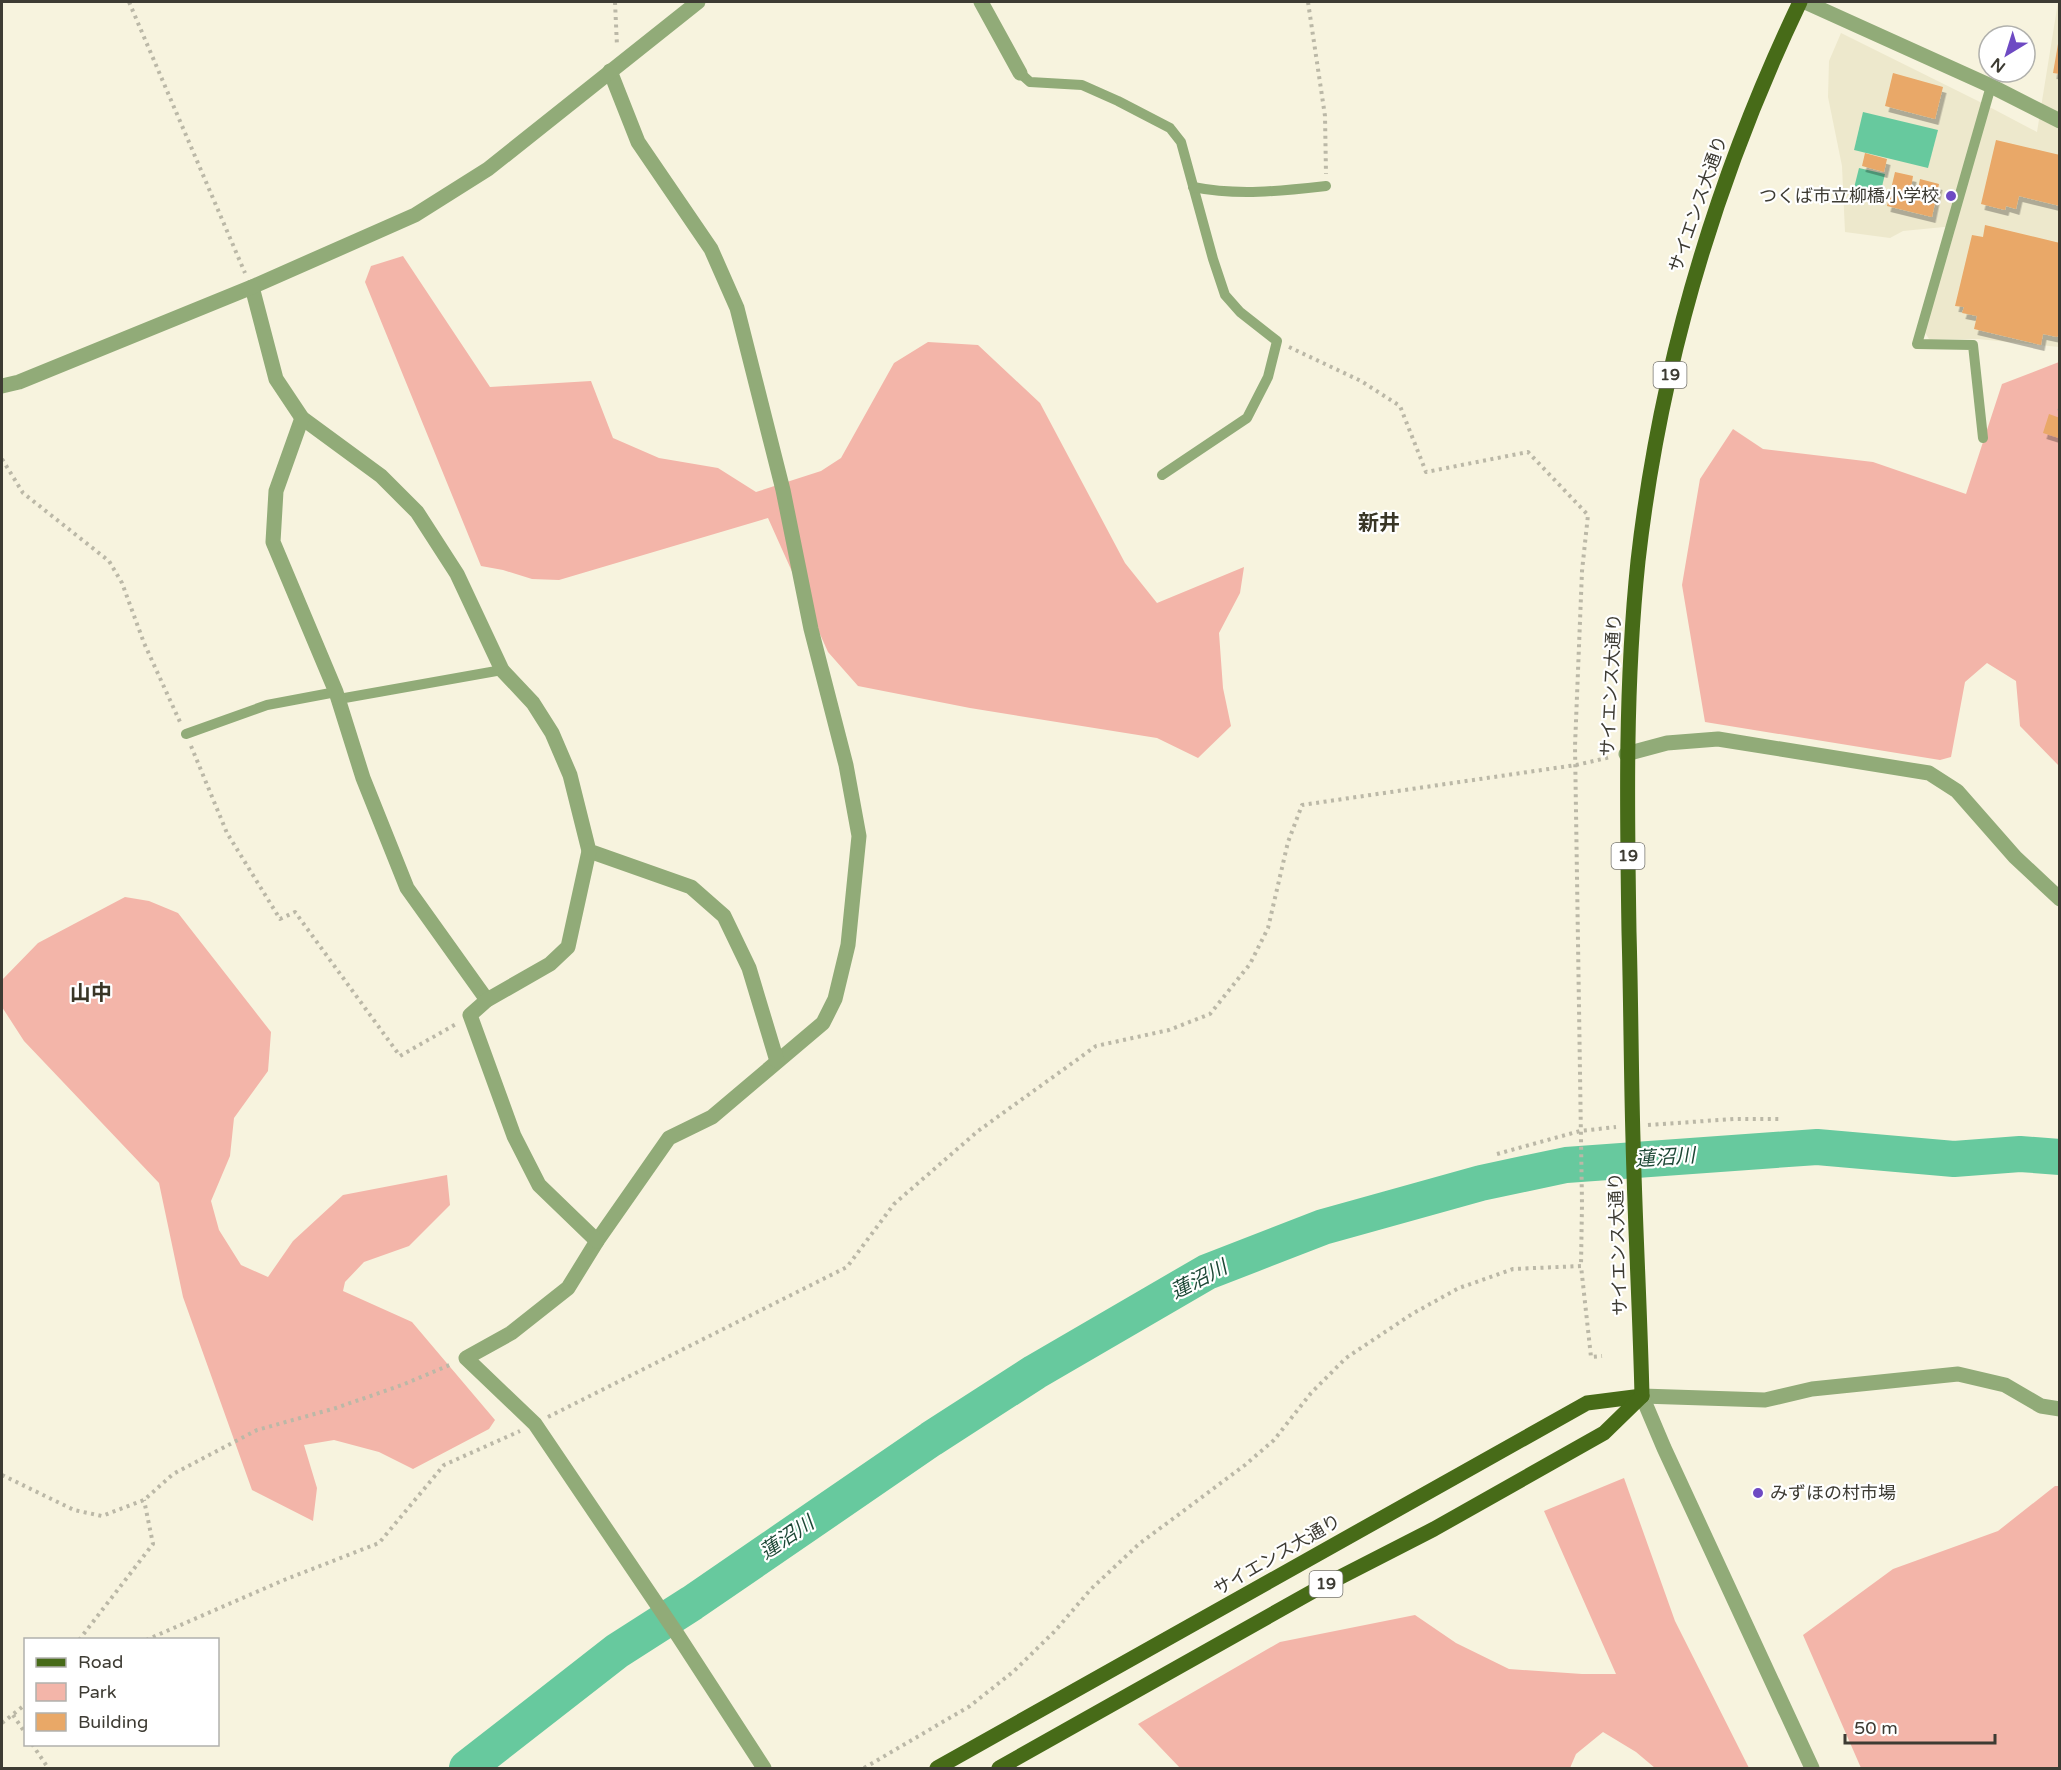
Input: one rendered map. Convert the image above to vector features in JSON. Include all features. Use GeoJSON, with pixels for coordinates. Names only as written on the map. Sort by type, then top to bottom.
{"type":"FeatureCollection","features":[{"type":"Feature","properties":{"kind":"main road","name":"サイエンス大通り"},"geometry":{"type":"LineString","coordinates":[[938,1768],[1587,1403],[1642,1396],[1633,1144],[1626,754],[1639,553],[1660,419],[1691,286],[1721,191],[1756,101],[1800,2]]}},
{"type":"Feature","properties":{"kind":"main road","name":"19"},"geometry":{"type":"LineString","coordinates":[[999,1768],[1317,1589],[1434,1529],[1604,1433],[1642,1396]]}},
{"type":"Feature","properties":{"kind":"street"},"geometry":{"type":"LineString","coordinates":[[2,387],[252,287],[415,215],[488,169],[698,2]]}},
{"type":"Feature","properties":{"kind":"street"},"geometry":{"type":"LineString","coordinates":[[981,2],[1020,73]]}},
{"type":"Feature","properties":{"kind":"street"},"geometry":{"type":"LineString","coordinates":[[1805,2],[1991,86],[2060,121]]}},
{"type":"Feature","properties":{"kind":"street"},"geometry":{"type":"LineString","coordinates":[[614,68],[638,142],[711,249],[737,308],[783,490],[811,629],[846,765],[859,836],[848,945],[835,999],[823,1023],[712,1117],[669,1138],[597,1241],[568,1288],[511,1333],[466,1358],[535,1424],[677,1634],[764,1768]]}},
{"type":"Feature","properties":{"kind":"street"},"geometry":{"type":"LineString","coordinates":[[252,287],[276,380],[302,418],[381,476],[417,512],[457,574],[502,670],[533,703],[552,733],[570,775],[589,851],[568,947],[549,964],[487,1000],[470,1016],[514,1136],[539,1185],[597,1241]]}},
{"type":"Feature","properties":{"kind":"street"},"geometry":{"type":"LineString","coordinates":[[302,418],[276,491],[273,542],[338,695],[363,778],[406,888],[487,1000]]}},
{"type":"Feature","properties":{"kind":"street"},"geometry":{"type":"LineString","coordinates":[[1626,754],[1667,743],[1718,739],[1929,773],[1957,791],[2015,857],[2060,899]]}},
{"type":"Feature","properties":{"kind":"street"},"geometry":{"type":"LineString","coordinates":[[589,851],[691,887],[724,916],[749,968],[777,1061]]}},
{"type":"Feature","properties":{"kind":"street"},"geometry":{"type":"LineString","coordinates":[[1812,1768],[1642,1396],[1765,1400],[1812,1389],[1958,1374],[2005,1385],[2041,1406],[2060,1409]]}},
{"type":"Feature","properties":{"kind":"lane"},"geometry":{"type":"LineString","coordinates":[[1020,73],[1030,82],[1082,86],[1118,101],[1170,129],[1182,142],[1225,295],[1240,312],[1277,341],[1268,377],[1247,418],[1162,475]]}},
{"type":"Feature","properties":{"kind":"lane"},"geometry":{"type":"LineString","coordinates":[[1983,438],[1973,345],[1917,344],[1991,86]]}},
{"type":"Feature","properties":{"kind":"lane"},"geometry":{"type":"LineString","coordinates":[[1193,187],[1217,192],[1258,193],[1326,186]]}},
{"type":"Feature","properties":{"kind":"lane"},"geometry":{"type":"LineString","coordinates":[[186,734],[267,705],[502,670]]}},
{"type":"Feature","properties":{"kind":"path"},"geometry":{"type":"LineString","coordinates":[[129,2],[252,287]]}},
{"type":"Feature","properties":{"kind":"path"},"geometry":{"type":"LineString","coordinates":[[614,68],[615,2]]}},
{"type":"Feature","properties":{"kind":"path"},"geometry":{"type":"LineString","coordinates":[[1308,2],[1325,116],[1326,186]]}},
{"type":"Feature","properties":{"kind":"path"},"geometry":{"type":"LineString","coordinates":[[1277,341],[1361,381],[1400,406],[1426,472],[1528,452],[1588,515],[1582,571],[1575,746],[1581,1266],[1592,1357],[1602,1356]]}},
{"type":"Feature","properties":{"kind":"path"},"geometry":{"type":"LineString","coordinates":[[2,459],[23,493],[109,561],[122,583],[144,643],[186,734],[227,833],[280,919],[295,912],[400,1056],[470,1016]]}},
{"type":"Feature","properties":{"kind":"path"},"geometry":{"type":"LineString","coordinates":[[152,1638],[284,1580],[379,1543],[444,1465],[535,1424],[848,1267],[894,1204],[978,1131],[1096,1046],[1169,1030],[1210,1014],[1250,964],[1268,928],[1288,842],[1302,805],[1576,765],[1626,754]]}},
{"type":"Feature","properties":{"kind":"path"},"geometry":{"type":"LineString","coordinates":[[1497,1154],[1580,1131],[1734,1119],[1782,1119]]}},
{"type":"Feature","properties":{"kind":"path"},"geometry":{"type":"LineString","coordinates":[[864,1768],[970,1706],[1014,1671],[1055,1631],[1090,1589],[1139,1544],[1245,1466],[1274,1440],[1311,1393],[1346,1358],[1412,1314],[1459,1288],[1513,1269],[1581,1266]]}},
{"type":"Feature","properties":{"kind":"path"},"geometry":{"type":"LineString","coordinates":[[2,1475],[75,1510],[102,1516],[144,1500],[173,1474],[257,1430],[380,1393],[466,1358]]}},
{"type":"Feature","properties":{"kind":"path"},"geometry":{"type":"LineString","coordinates":[[81,1638],[153,1544],[144,1500]]}},
{"type":"Feature","properties":{"kind":"path"},"geometry":{"type":"LineString","coordinates":[[2,1723],[24,1706]]}},
{"type":"Feature","properties":{"kind":"path"},"geometry":{"type":"LineString","coordinates":[[13,1715],[24,1731]]}},
{"type":"Feature","properties":{"kind":"path"},"geometry":{"type":"LineString","coordinates":[[33,1746],[48,1768]]}},
{"type":"Feature","properties":{"kind":"shaded area","name":"つくば市立柳橋小学校"},"geometry":{"type":"Polygon","coordinates":[[[2058,2],[2059,347],[1978,339],[1929,339],[1924,331],[1955,230],[1944,227],[1903,231],[1890,238],[1845,232],[1842,166],[1828,97],[1829,61],[1841,33],[2037,132],[2058,2]]]}},
{"type":"Feature","properties":{"kind":"shaded area"},"geometry":{"type":"Polygon","coordinates":[[[1863,112],[1938,130],[1928,168],[1854,150],[1863,112]]]}},
{"type":"Feature","properties":{"kind":"shaded area"},"geometry":{"type":"Polygon","coordinates":[[[1859,168],[1885,174],[1879,199],[1853,192],[1859,168]]]}},
{"type":"Feature","properties":{"kind":"green space"},"geometry":{"type":"Polygon","coordinates":[[[403,256],[490,387],[591,381],[613,438],[659,458],[718,468],[756,492],[821,471],[841,458],[894,363],[928,342],[978,345],[1040,403],[1125,563],[1157,603],[1244,567],[1240,593],[1219,633],[1223,688],[1231,726],[1198,758],[1157,738],[970,708],[858,686],[828,652],[768,518],[559,580],[532,579],[481,566],[365,282],[371,266],[403,256]]]}},
{"type":"Feature","properties":{"kind":"green space"},"geometry":{"type":"Polygon","coordinates":[[[2059,362],[2059,766],[2020,726],[2016,681],[1987,663],[1965,682],[1951,757],[1940,760],[1705,722],[1682,585],[1700,479],[1733,429],[1763,449],[1873,462],[1966,494],[2002,384],[2059,362]]]}},
{"type":"Feature","properties":{"kind":"green space"},"geometry":{"type":"Polygon","coordinates":[[[125,897],[149,901],[178,913],[271,1032],[268,1071],[234,1118],[230,1156],[211,1201],[219,1230],[241,1265],[268,1277],[293,1241],[343,1195],[447,1175],[450,1205],[409,1246],[364,1262],[345,1282],[343,1291],[412,1322],[495,1420],[489,1429],[413,1469],[379,1452],[334,1440],[304,1445],[317,1488],[313,1521],[252,1490],[183,1297],[159,1183],[24,1041],[2,1007],[2,980],[38,943],[125,897]]]}},
{"type":"Feature","properties":{"kind":"green space"},"geometry":{"type":"Polygon","coordinates":[[[1624,1478],[1675,1621],[1749,1768],[1655,1768],[1636,1752],[1603,1732],[1576,1754],[1570,1768],[1180,1768],[1138,1724],[1280,1642],[1415,1615],[1456,1643],[1509,1669],[1616,1674],[1544,1511],[1624,1478]]]}},
{"type":"Feature","properties":{"kind":"green space"},"geometry":{"type":"Polygon","coordinates":[[[2055,1486],[2060,1486],[2059,1768],[1861,1768],[1803,1635],[1893,1569],[1998,1531],[2055,1486]]]}},
{"type":"Feature","properties":{"kind":"building"},"geometry":{"type":"Polygon","coordinates":[[[2058,44],[2060,44],[2060,74],[2053,73],[2058,44]]]}},
{"type":"Feature","properties":{"kind":"building"},"geometry":{"type":"Polygon","coordinates":[[[1893,73],[1943,87],[1935,119],[1885,106],[1893,73]]]}},
{"type":"Feature","properties":{"kind":"building"},"geometry":{"type":"Polygon","coordinates":[[[1996,140],[2060,155],[2060,206],[2019,196],[2016,209],[2006,206],[2005,210],[1981,204],[1996,140]]]}},
{"type":"Feature","properties":{"kind":"building"},"geometry":{"type":"Polygon","coordinates":[[[1865,153],[1887,159],[1884,172],[1862,166],[1865,153]]]}},
{"type":"Feature","properties":{"kind":"building"},"geometry":{"type":"Polygon","coordinates":[[[1895,172],[1913,176],[1911,188],[1918,189],[1920,179],[1939,184],[1932,217],[1887,206],[1895,172]]]}},
{"type":"Feature","properties":{"kind":"building"},"geometry":{"type":"Polygon","coordinates":[[[1985,225],[2060,243],[2060,333],[2057,337],[2043,334],[2041,345],[1974,329],[1977,316],[1962,313],[1964,307],[1955,306],[1972,235],[1983,237],[1985,225]]]}},
{"type":"Feature","properties":{"kind":"building"},"geometry":{"type":"Polygon","coordinates":[[[2049,414],[2060,418],[2059,438],[2043,433],[2049,414]]]}},
{"type":"Feature","properties":{"kind":"waterway","name":"蓮沼川"},"geometry":{"type":"LineString","coordinates":[[467,1768],[617,1651],[692,1603],[931,1439],[1035,1372],[1207,1272],[1323,1227],[1481,1183],[1566,1165],[1817,1147],[1954,1159],[2020,1154],[2060,1157]]}},
{"type":"Feature","properties":{"kind":"place","name":"つくば市立柳橋小学校"},"geometry":{"type":"Point","coordinates":[1951,196]}},
{"type":"Feature","properties":{"kind":"place","name":"みずほの村市場"},"geometry":{"type":"Point","coordinates":[1758,1493]}},
{"type":"Feature","properties":{"kind":"district","name":"新井"},"geometry":{"type":"Point","coordinates":[1379,523]}},
{"type":"Feature","properties":{"kind":"district","name":"山中"},"geometry":{"type":"Point","coordinates":[91,993]}}]}
